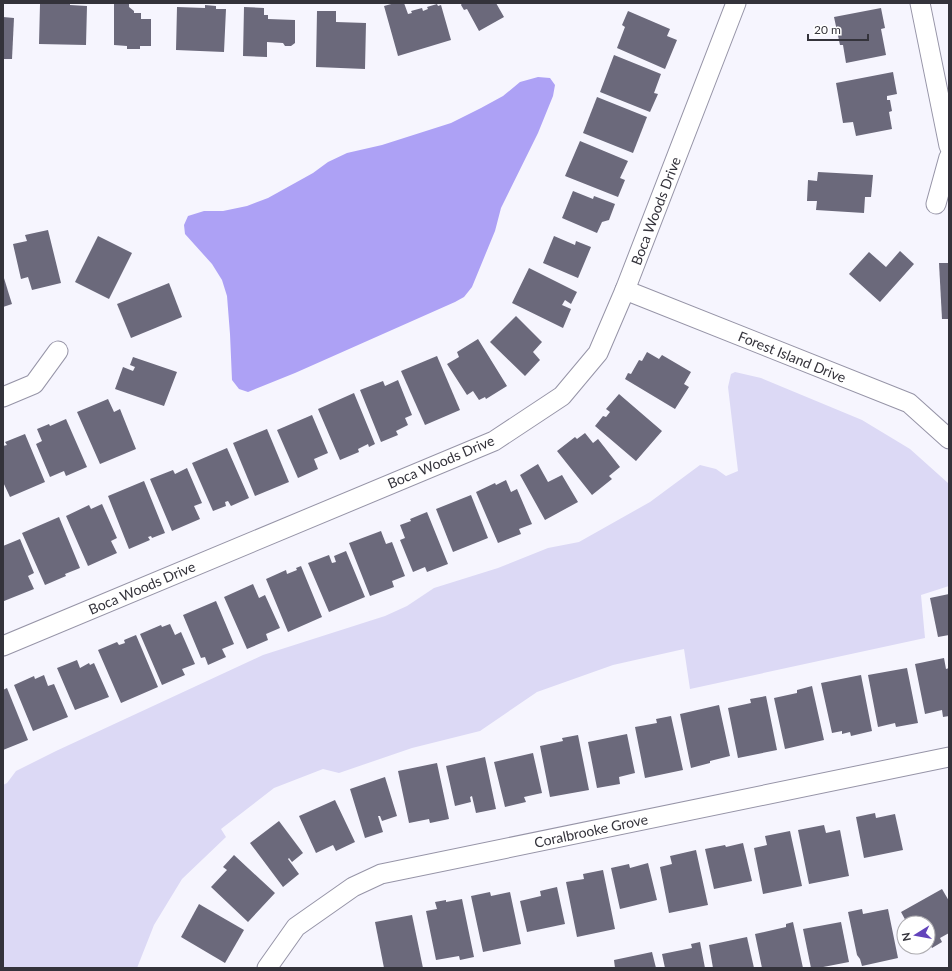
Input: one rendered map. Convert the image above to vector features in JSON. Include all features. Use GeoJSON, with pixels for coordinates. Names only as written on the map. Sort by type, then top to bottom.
{"type":"FeatureCollection","features":[{"type":"Feature","properties":{"kind":"street","name":"Boca Woods Drive"},"geometry":{"type":"LineString","coordinates":[[3,646],[494,441],[562,396],[598,353],[625,290],[736,3]]}},
{"type":"Feature","properties":{"kind":"street"},"geometry":{"type":"LineString","coordinates":[[920,3],[949,146]]}},
{"type":"Feature","properties":{"kind":"street"},"geometry":{"type":"LineString","coordinates":[[936,204],[949,157]]}},
{"type":"Feature","properties":{"kind":"street","name":"Forest Island Drive"},"geometry":{"type":"LineString","coordinates":[[625,290],[909,404],[949,439]]}},
{"type":"Feature","properties":{"kind":"street"},"geometry":{"type":"LineString","coordinates":[[3,397],[34,384],[58,351]]}},
{"type":"Feature","properties":{"kind":"street","name":"Coralbrooke Grove"},"geometry":{"type":"LineString","coordinates":[[267,968],[296,927],[353,887],[381,874],[949,757]]}},
{"type":"Feature","properties":{"kind":"shaded area"},"geometry":{"type":"Polygon","coordinates":[[[538,77],[550,78],[555,85],[553,96],[538,133],[501,208],[495,231],[472,287],[464,297],[295,373],[248,392],[239,389],[232,380],[227,296],[222,280],[212,264],[185,234],[184,225],[188,216],[204,211],[223,211],[247,206],[268,198],[313,173],[328,162],[347,153],[382,145],[451,123],[503,96],[520,82],[538,77]]]}},
{"type":"Feature","properties":{"kind":"shaded area"},"geometry":{"type":"Polygon","coordinates":[[[735,372],[761,378],[862,420],[910,449],[948,483],[949,586],[921,595],[925,638],[690,689],[684,649],[613,665],[537,692],[480,731],[412,748],[339,773],[323,769],[274,788],[221,829],[226,837],[182,879],[154,925],[137,968],[3,968],[3,785],[7,783],[16,771],[263,655],[385,616],[407,606],[434,588],[498,568],[548,548],[579,542],[650,502],[700,465],[716,469],[726,476],[738,471],[728,387],[731,374],[735,372]]]}},
{"type":"Feature","properties":{"kind":"building"},"geometry":{"type":"Polygon","coordinates":[[[70,3],[70,5],[87,6],[86,45],[39,44],[40,4],[70,3]]]}},
{"type":"Feature","properties":{"kind":"building"},"geometry":{"type":"Polygon","coordinates":[[[114,3],[129,3],[129,7],[134,11],[134,13],[141,13],[141,19],[151,19],[151,46],[140,46],[140,49],[127,49],[127,46],[114,45],[114,3]]]}},
{"type":"Feature","properties":{"kind":"building"},"geometry":{"type":"Polygon","coordinates":[[[395,3],[404,3],[408,14],[412,13],[411,11],[422,8],[423,11],[428,9],[427,7],[437,4],[438,6],[441,5],[451,40],[398,56],[384,6],[395,3]]]}},
{"type":"Feature","properties":{"kind":"building"},"geometry":{"type":"Polygon","coordinates":[[[462,3],[496,3],[504,17],[479,31],[467,9],[464,10],[461,5],[462,3]]]}},
{"type":"Feature","properties":{"kind":"building"},"geometry":{"type":"Polygon","coordinates":[[[205,5],[216,6],[216,9],[226,9],[224,52],[176,50],[177,7],[205,8],[205,5]]]}},
{"type":"Feature","properties":{"kind":"building"},"geometry":{"type":"Polygon","coordinates":[[[244,7],[264,8],[264,15],[268,15],[268,19],[295,20],[295,43],[291,46],[285,46],[283,43],[267,42],[267,57],[243,56],[244,7]]]}},
{"type":"Feature","properties":{"kind":"building"},"geometry":{"type":"Polygon","coordinates":[[[881,8],[885,28],[881,29],[886,55],[846,63],[843,45],[840,45],[834,17],[881,8]]]}},
{"type":"Feature","properties":{"kind":"building"},"geometry":{"type":"Polygon","coordinates":[[[317,11],[336,11],[336,22],[366,23],[365,69],[316,67],[317,11]]]}},
{"type":"Feature","properties":{"kind":"building"},"geometry":{"type":"Polygon","coordinates":[[[628,11],[670,29],[667,36],[677,40],[665,69],[617,48],[625,27],[622,25],[628,11]]]}},
{"type":"Feature","properties":{"kind":"building"},"geometry":{"type":"Polygon","coordinates":[[[3,17],[14,18],[12,59],[3,59],[3,17]]]}},
{"type":"Feature","properties":{"kind":"building"},"geometry":{"type":"Polygon","coordinates":[[[614,55],[661,74],[654,93],[658,94],[650,112],[600,92],[614,55]]]}},
{"type":"Feature","properties":{"kind":"building"},"geometry":{"type":"Polygon","coordinates":[[[893,72],[897,94],[887,96],[887,100],[890,100],[892,111],[889,112],[892,129],[856,136],[853,122],[843,123],[836,83],[893,72]]]}},
{"type":"Feature","properties":{"kind":"building"},"geometry":{"type":"Polygon","coordinates":[[[597,97],[647,117],[633,153],[583,133],[597,97]]]}},
{"type":"Feature","properties":{"kind":"building"},"geometry":{"type":"Polygon","coordinates":[[[580,141],[628,161],[620,178],[625,180],[618,197],[565,176],[580,141]]]}},
{"type":"Feature","properties":{"kind":"building"},"geometry":{"type":"Polygon","coordinates":[[[818,172],[873,175],[871,197],[865,197],[864,213],[816,210],[817,201],[807,201],[808,180],[817,181],[818,172]]]}},
{"type":"Feature","properties":{"kind":"building"},"geometry":{"type":"Polygon","coordinates":[[[573,191],[593,199],[594,196],[615,204],[609,220],[602,222],[597,233],[562,218],[573,191]]]}},
{"type":"Feature","properties":{"kind":"building"},"geometry":{"type":"Polygon","coordinates":[[[48,230],[61,283],[32,290],[28,277],[21,279],[13,244],[27,241],[25,235],[48,230]]]}},
{"type":"Feature","properties":{"kind":"building"},"geometry":{"type":"Polygon","coordinates":[[[98,236],[132,253],[109,299],[75,282],[98,236]]]}},
{"type":"Feature","properties":{"kind":"building"},"geometry":{"type":"Polygon","coordinates":[[[554,236],[575,245],[576,241],[591,247],[578,278],[543,263],[554,236]]]}},
{"type":"Feature","properties":{"kind":"building"},"geometry":{"type":"Polygon","coordinates":[[[900,251],[914,264],[880,302],[849,274],[869,252],[886,267],[900,251]]]}},
{"type":"Feature","properties":{"kind":"building"},"geometry":{"type":"Polygon","coordinates":[[[939,263],[949,263],[949,319],[942,319],[939,263]]]}},
{"type":"Feature","properties":{"kind":"building"},"geometry":{"type":"Polygon","coordinates":[[[529,268],[577,292],[571,304],[565,300],[562,305],[571,309],[563,328],[512,303],[529,268]]]}},
{"type":"Feature","properties":{"kind":"building"},"geometry":{"type":"Polygon","coordinates":[[[3,275],[12,304],[3,307],[3,275]]]}},
{"type":"Feature","properties":{"kind":"building"},"geometry":{"type":"Polygon","coordinates":[[[169,283],[182,317],[131,338],[117,304],[169,283]]]}},
{"type":"Feature","properties":{"kind":"building"},"geometry":{"type":"Polygon","coordinates":[[[516,316],[542,342],[533,352],[540,360],[525,376],[490,342],[516,316]]]}},
{"type":"Feature","properties":{"kind":"building"},"geometry":{"type":"Polygon","coordinates":[[[478,339],[507,386],[486,399],[485,397],[479,400],[473,391],[467,395],[447,364],[459,357],[457,352],[478,339]]]}},
{"type":"Feature","properties":{"kind":"building"},"geometry":{"type":"Polygon","coordinates":[[[647,352],[659,359],[662,355],[691,372],[684,384],[689,387],[675,409],[625,379],[628,373],[631,374],[639,360],[642,361],[647,352]]]}},
{"type":"Feature","properties":{"kind":"building"},"geometry":{"type":"Polygon","coordinates":[[[437,356],[460,410],[425,425],[401,371],[437,356]]]}},
{"type":"Feature","properties":{"kind":"building"},"geometry":{"type":"Polygon","coordinates":[[[133,357],[177,372],[164,406],[115,389],[123,367],[133,371],[135,367],[130,365],[133,357]]]}},
{"type":"Feature","properties":{"kind":"building"},"geometry":{"type":"Polygon","coordinates":[[[398,380],[412,415],[405,418],[408,425],[396,431],[398,435],[381,442],[360,390],[383,381],[385,386],[398,380]]]}},
{"type":"Feature","properties":{"kind":"building"},"geometry":{"type":"Polygon","coordinates":[[[354,393],[375,444],[369,447],[368,444],[358,449],[359,452],[340,460],[318,409],[354,393]]]}},
{"type":"Feature","properties":{"kind":"building"},"geometry":{"type":"Polygon","coordinates":[[[619,394],[662,431],[636,461],[595,426],[603,416],[606,417],[610,412],[606,409],[619,394]]]}},
{"type":"Feature","properties":{"kind":"building"},"geometry":{"type":"Polygon","coordinates":[[[108,399],[114,412],[120,409],[136,449],[100,464],[77,412],[108,399]]]}},
{"type":"Feature","properties":{"kind":"building"},"geometry":{"type":"Polygon","coordinates":[[[312,415],[328,453],[314,459],[318,469],[298,478],[277,430],[312,415]]]}},
{"type":"Feature","properties":{"kind":"building"},"geometry":{"type":"Polygon","coordinates":[[[66,419],[87,467],[66,476],[64,471],[50,477],[36,444],[42,441],[37,429],[49,424],[50,426],[66,419]]]}},
{"type":"Feature","properties":{"kind":"building"},"geometry":{"type":"Polygon","coordinates":[[[267,429],[289,482],[255,496],[233,443],[267,429]]]}},
{"type":"Feature","properties":{"kind":"building"},"geometry":{"type":"Polygon","coordinates":[[[585,433],[593,443],[598,439],[620,467],[609,476],[612,479],[592,495],[557,451],[575,437],[577,439],[585,433]]]}},
{"type":"Feature","properties":{"kind":"building"},"geometry":{"type":"Polygon","coordinates":[[[25,434],[45,482],[10,497],[3,482],[3,446],[7,445],[5,442],[25,434]]]}},
{"type":"Feature","properties":{"kind":"building"},"geometry":{"type":"Polygon","coordinates":[[[227,448],[249,498],[231,506],[228,501],[225,502],[226,506],[213,511],[192,463],[227,448]]]}},
{"type":"Feature","properties":{"kind":"building"},"geometry":{"type":"Polygon","coordinates":[[[538,464],[548,482],[562,475],[578,502],[545,520],[520,475],[538,464]]]}},
{"type":"Feature","properties":{"kind":"building"},"geometry":{"type":"Polygon","coordinates":[[[187,468],[202,503],[194,506],[200,519],[172,531],[150,479],[173,470],[175,474],[187,468]]]}},
{"type":"Feature","properties":{"kind":"building"},"geometry":{"type":"Polygon","coordinates":[[[506,480],[511,492],[517,489],[532,524],[519,529],[521,534],[498,543],[476,492],[495,483],[496,485],[506,480]]]}},
{"type":"Feature","properties":{"kind":"building"},"geometry":{"type":"Polygon","coordinates":[[[144,481],[165,533],[152,538],[151,536],[148,537],[150,540],[129,549],[108,496],[144,481]]]}},
{"type":"Feature","properties":{"kind":"building"},"geometry":{"type":"Polygon","coordinates":[[[471,495],[488,538],[453,552],[436,509],[471,495]]]}},
{"type":"Feature","properties":{"kind":"building"},"geometry":{"type":"Polygon","coordinates":[[[102,504],[117,538],[111,541],[117,553],[88,566],[66,516],[89,505],[91,509],[102,504]]]}},
{"type":"Feature","properties":{"kind":"building"},"geometry":{"type":"Polygon","coordinates":[[[427,512],[448,564],[427,572],[425,567],[413,572],[400,540],[405,538],[400,525],[427,512]]]}},
{"type":"Feature","properties":{"kind":"building"},"geometry":{"type":"Polygon","coordinates":[[[59,517],[80,568],[45,585],[22,533],[59,517]]]}},
{"type":"Feature","properties":{"kind":"building"},"geometry":{"type":"Polygon","coordinates":[[[381,531],[386,544],[392,542],[405,576],[392,581],[394,587],[370,596],[349,543],[381,531]]]}},
{"type":"Feature","properties":{"kind":"building"},"geometry":{"type":"Polygon","coordinates":[[[20,539],[34,573],[28,576],[34,589],[4,601],[3,546],[20,539]]]}},
{"type":"Feature","properties":{"kind":"building"},"geometry":{"type":"Polygon","coordinates":[[[346,551],[365,597],[329,612],[308,563],[329,555],[332,563],[336,562],[334,556],[346,551]]]}},
{"type":"Feature","properties":{"kind":"building"},"geometry":{"type":"Polygon","coordinates":[[[301,566],[322,617],[288,632],[266,579],[286,570],[287,574],[297,570],[296,568],[301,566]]]}},
{"type":"Feature","properties":{"kind":"building"},"geometry":{"type":"Polygon","coordinates":[[[253,584],[259,598],[265,595],[280,628],[266,634],[268,640],[247,649],[224,597],[253,584]]]}},
{"type":"Feature","properties":{"kind":"building"},"geometry":{"type":"Polygon","coordinates":[[[949,594],[949,635],[938,637],[930,598],[949,594]]]}},
{"type":"Feature","properties":{"kind":"building"},"geometry":{"type":"Polygon","coordinates":[[[216,601],[234,644],[222,649],[226,657],[208,665],[205,657],[201,658],[183,615],[216,601]]]}},
{"type":"Feature","properties":{"kind":"building"},"geometry":{"type":"Polygon","coordinates":[[[170,624],[175,635],[181,632],[195,664],[182,669],[185,675],[162,685],[140,634],[161,625],[162,627],[170,624]]]}},
{"type":"Feature","properties":{"kind":"building"},"geometry":{"type":"Polygon","coordinates":[[[136,635],[158,687],[121,703],[98,650],[117,642],[119,645],[125,643],[124,640],[136,635]]]}},
{"type":"Feature","properties":{"kind":"building"},"geometry":{"type":"Polygon","coordinates":[[[944,658],[946,669],[949,668],[949,716],[943,717],[942,710],[925,714],[915,664],[944,658]]]}},
{"type":"Feature","properties":{"kind":"building"},"geometry":{"type":"Polygon","coordinates":[[[77,660],[80,668],[89,663],[90,665],[94,663],[109,697],[75,710],[57,668],[77,660]]]}},
{"type":"Feature","properties":{"kind":"building"},"geometry":{"type":"Polygon","coordinates":[[[907,668],[918,723],[896,727],[895,723],[878,727],[868,675],[907,668]]]}},
{"type":"Feature","properties":{"kind":"building"},"geometry":{"type":"Polygon","coordinates":[[[44,675],[48,686],[54,684],[68,717],[33,731],[14,685],[34,676],[35,679],[44,675]]]}},
{"type":"Feature","properties":{"kind":"building"},"geometry":{"type":"Polygon","coordinates":[[[861,675],[872,731],[851,736],[850,732],[842,734],[842,731],[832,733],[821,683],[861,675]]]}},
{"type":"Feature","properties":{"kind":"building"},"geometry":{"type":"Polygon","coordinates":[[[812,686],[824,740],[785,749],[774,698],[797,693],[797,690],[812,686]]]}},
{"type":"Feature","properties":{"kind":"building"},"geometry":{"type":"Polygon","coordinates":[[[7,688],[28,740],[3,750],[3,690],[7,688]]]}},
{"type":"Feature","properties":{"kind":"building"},"geometry":{"type":"Polygon","coordinates":[[[766,696],[777,750],[738,758],[728,708],[751,703],[750,699],[766,696]]]}},
{"type":"Feature","properties":{"kind":"building"},"geometry":{"type":"Polygon","coordinates":[[[719,705],[730,756],[691,768],[680,714],[719,705]]]}},
{"type":"Feature","properties":{"kind":"building"},"geometry":{"type":"Polygon","coordinates":[[[671,716],[683,770],[645,778],[635,727],[657,723],[656,719],[671,716]]]}},
{"type":"Feature","properties":{"kind":"building"},"geometry":{"type":"Polygon","coordinates":[[[627,734],[635,773],[619,777],[620,784],[597,788],[588,742],[627,734]]]}},
{"type":"Feature","properties":{"kind":"building"},"geometry":{"type":"Polygon","coordinates":[[[578,735],[589,790],[550,797],[540,746],[563,741],[562,738],[578,735]]]}},
{"type":"Feature","properties":{"kind":"building"},"geometry":{"type":"Polygon","coordinates":[[[533,753],[542,793],[524,797],[526,802],[505,807],[494,762],[533,753]]]}},
{"type":"Feature","properties":{"kind":"building"},"geometry":{"type":"Polygon","coordinates":[[[485,757],[496,809],[476,813],[472,796],[470,797],[471,802],[455,806],[446,766],[485,757]]]}},
{"type":"Feature","properties":{"kind":"building"},"geometry":{"type":"Polygon","coordinates":[[[437,763],[449,819],[430,823],[429,819],[409,823],[398,771],[437,763]]]}},
{"type":"Feature","properties":{"kind":"building"},"geometry":{"type":"Polygon","coordinates":[[[385,777],[397,816],[382,821],[380,816],[378,816],[383,832],[365,838],[350,789],[385,777]]]}},
{"type":"Feature","properties":{"kind":"building"},"geometry":{"type":"Polygon","coordinates":[[[335,800],[355,842],[336,851],[333,845],[316,853],[299,816],[335,800]]]}},
{"type":"Feature","properties":{"kind":"building"},"geometry":{"type":"Polygon","coordinates":[[[875,813],[876,818],[895,814],[903,850],[864,858],[856,817],[875,813]]]}},
{"type":"Feature","properties":{"kind":"building"},"geometry":{"type":"Polygon","coordinates":[[[279,821],[303,853],[292,862],[289,858],[288,859],[299,874],[283,887],[250,843],[279,821]]]}},
{"type":"Feature","properties":{"kind":"building"},"geometry":{"type":"Polygon","coordinates":[[[824,825],[826,833],[840,830],[849,876],[809,884],[798,830],[824,825]]]}},
{"type":"Feature","properties":{"kind":"building"},"geometry":{"type":"Polygon","coordinates":[[[790,831],[802,886],[763,894],[754,848],[767,845],[765,836],[790,831]]]}},
{"type":"Feature","properties":{"kind":"building"},"geometry":{"type":"Polygon","coordinates":[[[743,843],[752,881],[714,889],[705,849],[725,845],[726,847],[743,843]]]}},
{"type":"Feature","properties":{"kind":"building"},"geometry":{"type":"Polygon","coordinates":[[[696,850],[708,905],[669,913],[660,867],[672,864],[670,856],[696,850]]]}},
{"type":"Feature","properties":{"kind":"building"},"geometry":{"type":"Polygon","coordinates":[[[234,855],[275,893],[248,922],[211,887],[227,870],[223,867],[234,855]]]}},
{"type":"Feature","properties":{"kind":"building"},"geometry":{"type":"Polygon","coordinates":[[[648,863],[657,900],[620,909],[611,868],[629,864],[630,868],[648,863]]]}},
{"type":"Feature","properties":{"kind":"building"},"geometry":{"type":"Polygon","coordinates":[[[603,870],[615,929],[577,937],[566,882],[584,879],[583,874],[603,870]]]}},
{"type":"Feature","properties":{"kind":"building"},"geometry":{"type":"Polygon","coordinates":[[[557,887],[565,924],[527,932],[520,901],[541,896],[540,891],[557,887]]]}},
{"type":"Feature","properties":{"kind":"building"},"geometry":{"type":"Polygon","coordinates":[[[942,889],[949,901],[949,933],[940,938],[942,942],[936,946],[936,915],[903,915],[901,912],[942,889]]]}},
{"type":"Feature","properties":{"kind":"building"},"geometry":{"type":"Polygon","coordinates":[[[490,892],[491,896],[510,892],[521,944],[483,952],[471,896],[490,892]]]}},
{"type":"Feature","properties":{"kind":"building"},"geometry":{"type":"Polygon","coordinates":[[[462,899],[474,957],[460,960],[459,956],[436,960],[426,911],[437,909],[435,902],[446,900],[446,902],[462,899]]]}},
{"type":"Feature","properties":{"kind":"building"},"geometry":{"type":"Polygon","coordinates":[[[199,904],[244,930],[225,963],[181,937],[199,904]]]}},
{"type":"Feature","properties":{"kind":"building"},"geometry":{"type":"Polygon","coordinates":[[[862,909],[863,914],[888,909],[896,955],[898,958],[862,966],[857,955],[848,912],[862,909]]]}},
{"type":"Feature","properties":{"kind":"building"},"geometry":{"type":"Polygon","coordinates":[[[412,915],[423,968],[384,968],[375,922],[412,915]]]}},
{"type":"Feature","properties":{"kind":"building"},"geometry":{"type":"Polygon","coordinates":[[[793,922],[803,968],[762,968],[755,934],[786,927],[786,924],[793,922]]]}},
{"type":"Feature","properties":{"kind":"building"},"geometry":{"type":"Polygon","coordinates":[[[841,922],[849,962],[811,968],[803,929],[841,922]]]}},
{"type":"Feature","properties":{"kind":"building"},"geometry":{"type":"Polygon","coordinates":[[[747,937],[754,968],[713,968],[709,945],[747,937]]]}},
{"type":"Feature","properties":{"kind":"building"},"geometry":{"type":"Polygon","coordinates":[[[700,942],[705,968],[665,968],[662,954],[692,948],[691,944],[700,942]]]}},
{"type":"Feature","properties":{"kind":"building"},"geometry":{"type":"Polygon","coordinates":[[[652,952],[656,968],[615,968],[614,960],[652,952]]]}}]}
